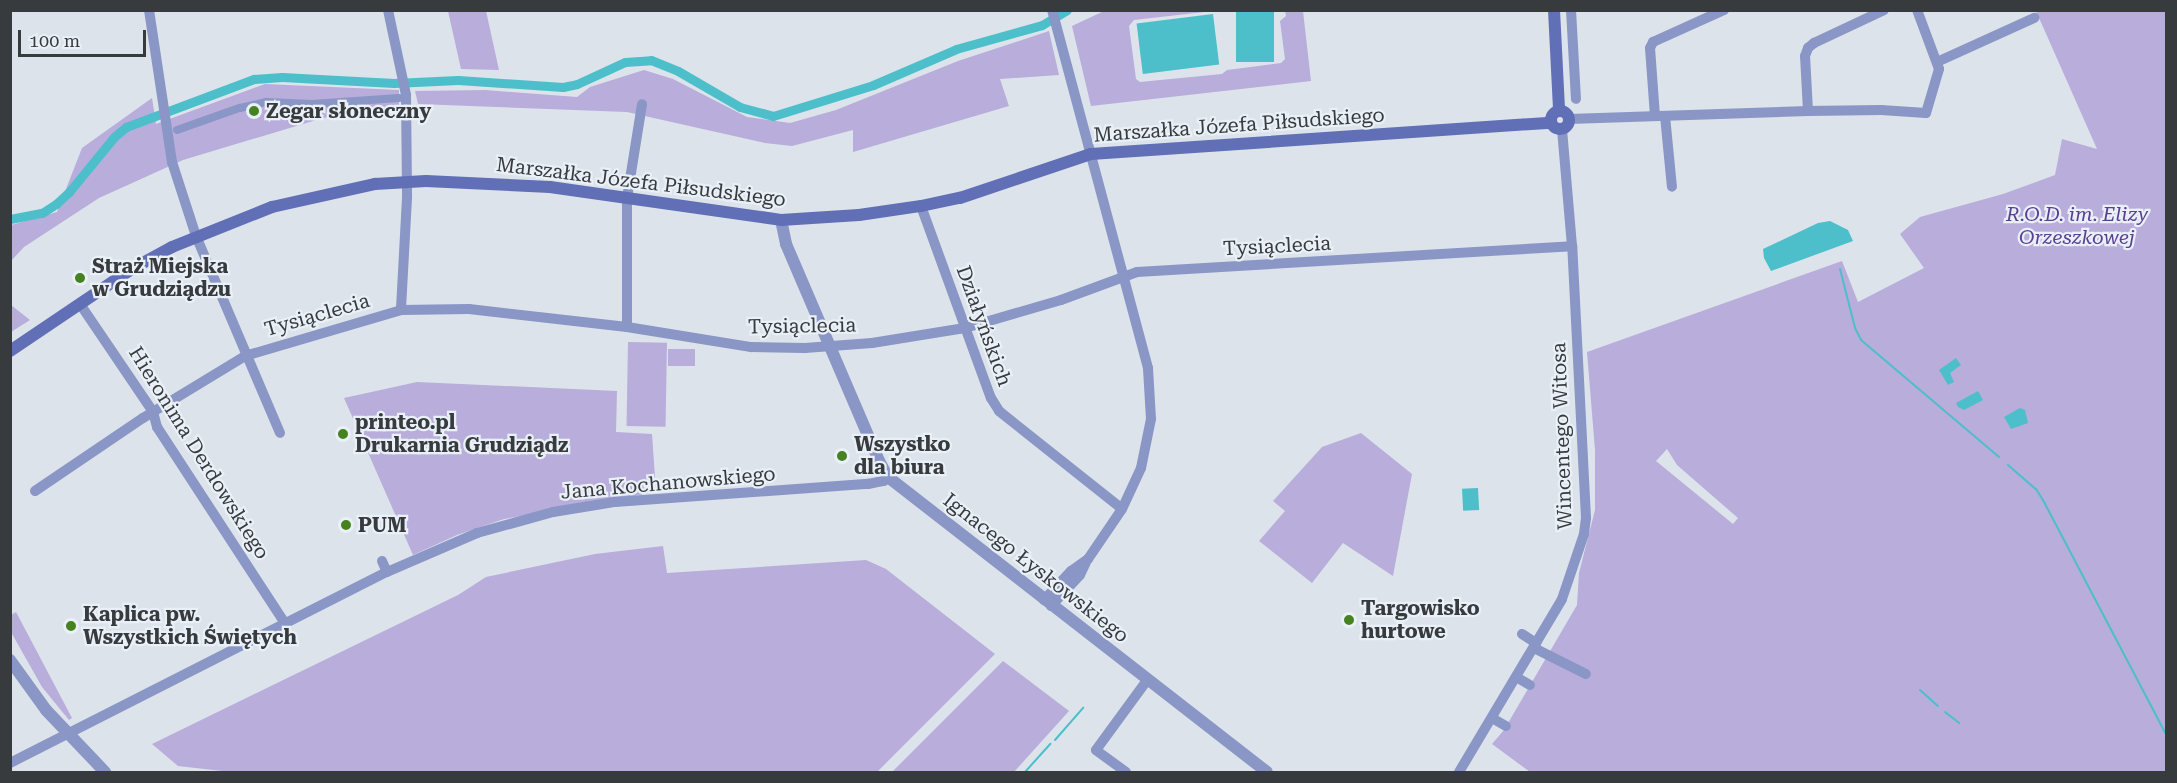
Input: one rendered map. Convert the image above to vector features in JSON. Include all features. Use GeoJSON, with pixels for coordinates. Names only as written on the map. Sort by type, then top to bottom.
{"type":"FeatureCollection","features":[{"type":"Feature","properties":{"kind":"main road"},"geometry":{"type":"LineString","coordinates":[[1554,10],[1559,110],[1552,115],[1561,124]]}},
{"type":"Feature","properties":{"kind":"main road","name":"Marszałka Józefa Piłsudskiego"},"geometry":{"type":"LineString","coordinates":[[10,351],[155,256],[196,236],[295,201],[358,186],[407,181],[533,185],[781,220],[859,215],[960,198],[1091,154],[1561,124]]}},
{"type":"Feature","properties":{"kind":"street"},"geometry":{"type":"LineString","coordinates":[[149,10],[163,105],[172,130],[172,162],[196,236],[245,356],[280,433]]}},
{"type":"Feature","properties":{"kind":"street"},"geometry":{"type":"LineString","coordinates":[[388,10],[403,80],[407,181],[401,310]]}},
{"type":"Feature","properties":{"kind":"street"},"geometry":{"type":"LineString","coordinates":[[1048,603],[1071,571],[1088,559],[1133,490],[1141,468],[1151,419],[1148,369],[1052,10]]}},
{"type":"Feature","properties":{"kind":"street"},"geometry":{"type":"LineString","coordinates":[[1571,10],[1576,99]]}},
{"type":"Feature","properties":{"kind":"street"},"geometry":{"type":"LineString","coordinates":[[1672,187],[1650,48],[1653,42],[1724,10]]}},
{"type":"Feature","properties":{"kind":"street"},"geometry":{"type":"LineString","coordinates":[[1808,111],[1805,56],[1808,48],[1884,10]]}},
{"type":"Feature","properties":{"kind":"street"},"geometry":{"type":"LineString","coordinates":[[1917,10],[1937,62],[2034,18]]}},
{"type":"Feature","properties":{"kind":"street","name":"Marszałka Józefa Piłsudskiego"},"geometry":{"type":"LineString","coordinates":[[1561,124],[1660,116],[1808,111],[1881,110],[1926,113],[1937,82],[1937,62]]}},
{"type":"Feature","properties":{"kind":"street"},"geometry":{"type":"LineString","coordinates":[[172,130],[266,102],[312,104],[402,95]]}},
{"type":"Feature","properties":{"kind":"street"},"geometry":{"type":"LineString","coordinates":[[627,327],[627,198],[642,104]]}},
{"type":"Feature","properties":{"kind":"street","name":"Wincentego Witosa"},"geometry":{"type":"LineString","coordinates":[[1459,772],[1535,645],[1568,584],[1586,525],[1572,246],[1561,124]]}},
{"type":"Feature","properties":{"kind":"street","name":"Działyńskich"},"geometry":{"type":"LineString","coordinates":[[921,206],[991,398],[999,411],[1122,509]]}},
{"type":"Feature","properties":{"kind":"street","name":"Ignacego Łyskowskiego"},"geometry":{"type":"LineString","coordinates":[[781,220],[786,244],[828,346],[888,477],[1267,772]]}},
{"type":"Feature","properties":{"kind":"street","name":"Tysiąclecia"},"geometry":{"type":"LineString","coordinates":[[35,491],[153,412],[245,356],[401,310],[469,309],[627,327],[769,349],[828,346],[902,339],[965,328],[1061,300],[1137,272],[1572,246]]}},
{"type":"Feature","properties":{"kind":"street","name":"Hieronima Derdowskiego"},"geometry":{"type":"LineString","coordinates":[[80,304],[153,412],[158,427],[285,623]]}},
{"type":"Feature","properties":{"kind":"street","name":"Jana Kochanowskiego"},"geometry":{"type":"LineString","coordinates":[[10,763],[387,572],[477,532],[553,512],[615,502],[868,484],[884,481],[888,477]]}},
{"type":"Feature","properties":{"kind":"street"},"geometry":{"type":"LineString","coordinates":[[382,561],[387,572]]}},
{"type":"Feature","properties":{"kind":"street"},"geometry":{"type":"LineString","coordinates":[[1522,634],[1535,645],[1586,674]]}},
{"type":"Feature","properties":{"kind":"street"},"geometry":{"type":"LineString","coordinates":[[10,660],[67,734],[105,772]]}},
{"type":"Feature","properties":{"kind":"street"},"geometry":{"type":"LineString","coordinates":[[1516,677],[1530,685]]}},
{"type":"Feature","properties":{"kind":"street"},"geometry":{"type":"LineString","coordinates":[[1126,772],[1096,750],[1148,679]]}},
{"type":"Feature","properties":{"kind":"street"},"geometry":{"type":"LineString","coordinates":[[1492,718],[1506,726]]}},
{"type":"Feature","properties":{"kind":"green space"},"geometry":{"type":"Polygon","coordinates":[[[448,11],[486,11],[499,70],[461,69],[448,11]]]}},
{"type":"Feature","properties":{"kind":"green space"},"geometry":{"type":"Polygon","coordinates":[[[1104,11],[1213,11],[1134,20],[1129,26],[1136,79],[1140,82],[1222,74],[1227,70],[1281,63],[1285,59],[1280,21],[1286,16],[1285,11],[1303,11],[1311,81],[1091,106],[1072,26],[1104,11]]]}},
{"type":"Feature","properties":{"kind":"green space","name":"R.O.D. im. Elizy Orzeszkowej"},"geometry":{"type":"Polygon","coordinates":[[[2036,11],[2166,11],[2166,772],[1530,772],[1492,744],[1504,730],[1577,605],[1579,573],[1595,510],[1595,450],[1587,352],[1842,261],[1858,302],[1924,268],[1900,234],[1920,217],[2003,194],[2055,175],[2062,139],[2097,149],[2036,11]],[[1667,449],[1656,461],[1733,524],[1738,518],[1677,465],[1667,449]]]}},
{"type":"Feature","properties":{"kind":"green space"},"geometry":{"type":"Polygon","coordinates":[[[1049,31],[1059,75],[1000,79],[1009,106],[853,152],[853,130],[792,146],[765,143],[627,112],[418,104],[415,91],[485,90],[577,97],[590,87],[644,70],[673,79],[747,117],[790,123],[836,110],[958,61],[1049,31]]]}},
{"type":"Feature","properties":{"kind":"green space"},"geometry":{"type":"Polygon","coordinates":[[[265,84],[399,90],[399,110],[375,110],[323,118],[183,160],[99,198],[24,247],[11,261],[11,225],[57,212],[82,148],[152,98],[156,124],[265,84]]]}},
{"type":"Feature","properties":{"kind":"green space"},"geometry":{"type":"Polygon","coordinates":[[[11,305],[30,320],[10,332],[11,305]]]}},
{"type":"Feature","properties":{"kind":"green space"},"geometry":{"type":"Polygon","coordinates":[[[628,342],[667,343],[666,427],[627,426],[628,342]]]}},
{"type":"Feature","properties":{"kind":"green space"},"geometry":{"type":"Polygon","coordinates":[[[668,349],[695,349],[695,366],[668,366],[668,349]]]}},
{"type":"Feature","properties":{"kind":"green space"},"geometry":{"type":"Polygon","coordinates":[[[417,382],[617,391],[616,432],[652,434],[656,492],[504,519],[457,535],[413,555],[344,398],[417,382]]]}},
{"type":"Feature","properties":{"kind":"green space"},"geometry":{"type":"Polygon","coordinates":[[[1361,433],[1412,474],[1393,576],[1343,543],[1312,583],[1259,541],[1285,511],[1273,501],[1322,447],[1361,433]]]}},
{"type":"Feature","properties":{"kind":"green space"},"geometry":{"type":"Polygon","coordinates":[[[663,546],[667,573],[866,560],[886,569],[995,654],[877,772],[231,772],[178,766],[152,744],[458,595],[486,577],[595,554],[663,546]]]}},
{"type":"Feature","properties":{"kind":"green space"},"geometry":{"type":"Polygon","coordinates":[[[16,612],[72,718],[69,720],[42,687],[11,632],[11,615],[16,612]]]}},
{"type":"Feature","properties":{"kind":"green space"},"geometry":{"type":"Polygon","coordinates":[[[1003,661],[1069,711],[1014,772],[892,772],[1003,661]]]}},
{"type":"Feature","properties":{"kind":"water"},"geometry":{"type":"Polygon","coordinates":[[[1236,11],[1274,11],[1274,62],[1236,62],[1236,11]]]}},
{"type":"Feature","properties":{"kind":"water"},"geometry":{"type":"Polygon","coordinates":[[[1213,14],[1219,65],[1143,74],[1137,23],[1213,14]]]}},
{"type":"Feature","properties":{"kind":"water"},"geometry":{"type":"Polygon","coordinates":[[[1830,221],[1848,230],[1853,241],[1771,271],[1764,258],[1763,249],[1818,223],[1830,221]]]}},
{"type":"Feature","properties":{"kind":"water"},"geometry":{"type":"Polygon","coordinates":[[[1956,358],[1961,365],[1950,373],[1954,382],[1948,385],[1939,370],[1956,358]]]}},
{"type":"Feature","properties":{"kind":"water"},"geometry":{"type":"Polygon","coordinates":[[[1978,391],[1983,400],[1964,410],[1958,407],[1956,403],[1978,391]]]}},
{"type":"Feature","properties":{"kind":"water"},"geometry":{"type":"Polygon","coordinates":[[[2020,408],[2025,410],[2028,423],[2011,429],[2004,417],[2020,408]]]}},
{"type":"Feature","properties":{"kind":"water"},"geometry":{"type":"Polygon","coordinates":[[[1478,488],[1479,510],[1463,511],[1462,489],[1478,488]]]}},
{"type":"Feature","properties":{"kind":"waterway"},"geometry":{"type":"LineString","coordinates":[[10,219],[42,213],[56,204],[69,192],[114,137],[126,127],[254,79],[282,77],[394,83],[458,80],[563,87],[577,84],[625,62],[651,60],[678,71],[740,107],[773,116],[873,85],[956,49],[1042,25],[1067,10]]}},
{"type":"Feature","properties":{"kind":"waterway"},"geometry":{"type":"LineString","coordinates":[[1840,269],[1855,328],[1861,340],[1999,457]]}},
{"type":"Feature","properties":{"kind":"waterway"},"geometry":{"type":"LineString","coordinates":[[2008,465],[2036,489],[2043,500],[2166,734]]}},
{"type":"Feature","properties":{"kind":"waterway"},"geometry":{"type":"LineString","coordinates":[[1920,690],[1938,706]]}},
{"type":"Feature","properties":{"kind":"waterway"},"geometry":{"type":"LineString","coordinates":[[1055,740],[1083,708]]}},
{"type":"Feature","properties":{"kind":"waterway"},"geometry":{"type":"LineString","coordinates":[[1945,712],[1959,723]]}},
{"type":"Feature","properties":{"kind":"waterway"},"geometry":{"type":"LineString","coordinates":[[1025,772],[1050,744]]}},
{"type":"Feature","properties":{"kind":"place","name":"Zegar słoneczny"},"geometry":{"type":"Point","coordinates":[254,111]}},
{"type":"Feature","properties":{"kind":"place","name":"Straż Miejska w Grudziądzu"},"geometry":{"type":"Point","coordinates":[80,278]}},
{"type":"Feature","properties":{"kind":"place","name":"printeo.pl Drukarnia Grudziądz"},"geometry":{"type":"Point","coordinates":[343,434]}},
{"type":"Feature","properties":{"kind":"place","name":"Wszystko dla biura"},"geometry":{"type":"Point","coordinates":[842,456]}},
{"type":"Feature","properties":{"kind":"place","name":"PUM"},"geometry":{"type":"Point","coordinates":[346,525]}},
{"type":"Feature","properties":{"kind":"place","name":"Targowisko hurtowe"},"geometry":{"type":"Point","coordinates":[1349,620]}},
{"type":"Feature","properties":{"kind":"place","name":"Kaplica pw. Wszystkich Świętych"},"geometry":{"type":"Point","coordinates":[71,626]}}]}
